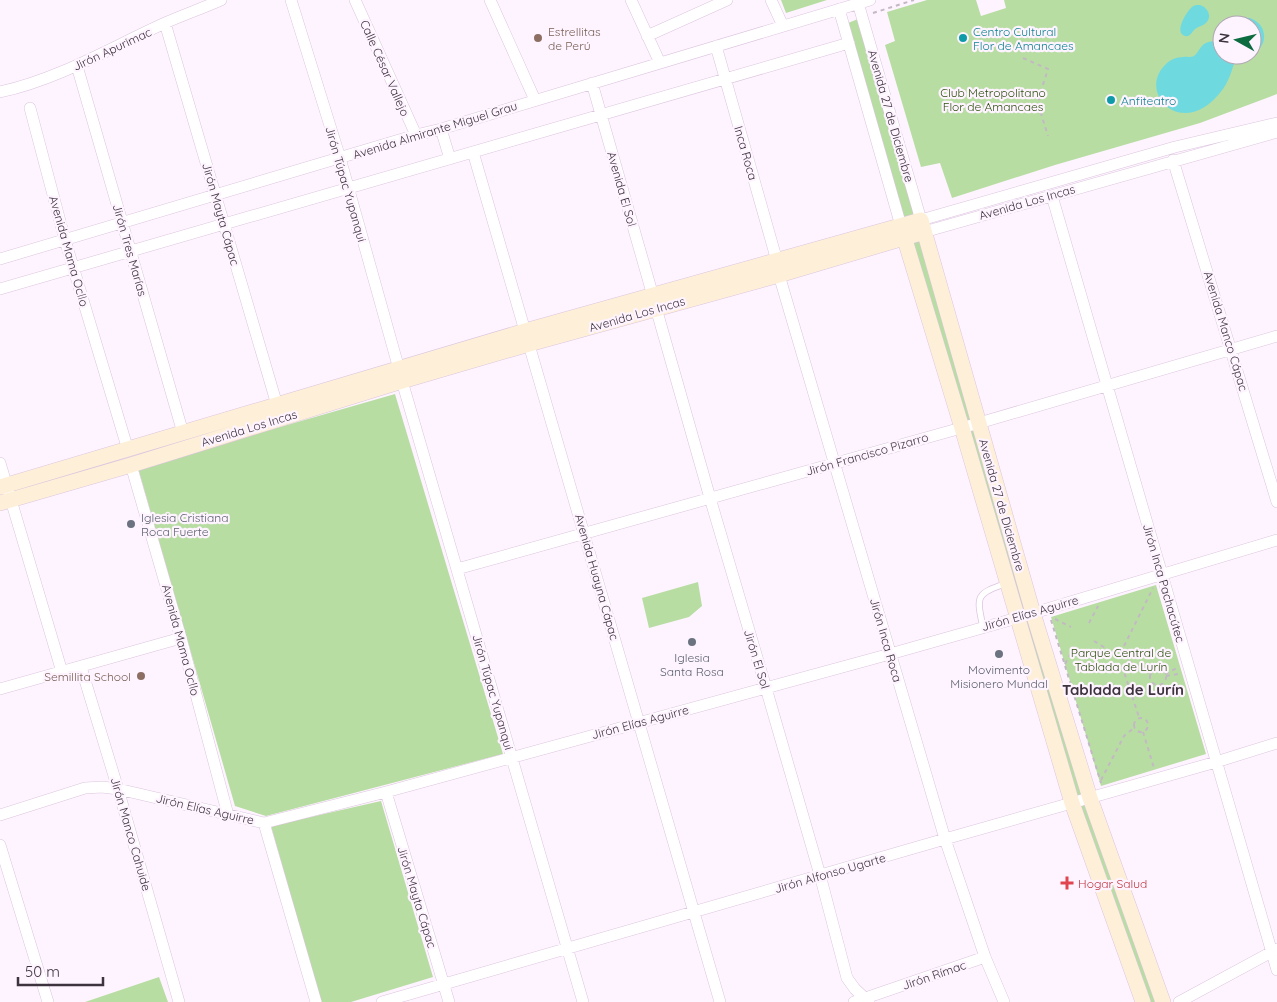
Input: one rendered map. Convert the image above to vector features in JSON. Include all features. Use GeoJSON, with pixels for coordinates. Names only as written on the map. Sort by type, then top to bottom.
{"type":"FeatureCollection","features":[{"type":"Feature","properties":{"kind":"street","name":"Jirón Túpac Yupanqui"},"geometry":{"type":"LineString","coordinates":[[291,0],[340,158],[400,375],[583,1002]]}},
{"type":"Feature","properties":{"kind":"street","name":"Calle César Vallejo"},"geometry":{"type":"LineString","coordinates":[[355,0],[416,135]]}},
{"type":"Feature","properties":{"kind":"street"},"geometry":{"type":"LineString","coordinates":[[490,0],[535,100]]}},
{"type":"Feature","properties":{"kind":"street"},"geometry":{"type":"LineString","coordinates":[[631,0],[660,62]]}},
{"type":"Feature","properties":{"kind":"street"},"geometry":{"type":"LineString","coordinates":[[647,36],[727,0]]}},
{"type":"Feature","properties":{"kind":"street"},"geometry":{"type":"LineString","coordinates":[[771,0],[783,26]]}},
{"type":"Feature","properties":{"kind":"street","name":"Avenida Almirante Miguel Grau"},"geometry":{"type":"LineString","coordinates":[[0,259],[870,0]]}},
{"type":"Feature","properties":{"kind":"street","name":"Jirón Apurimac"},"geometry":{"type":"LineString","coordinates":[[0,92],[23,87],[77,66],[213,1]]}},
{"type":"Feature","properties":{"kind":"street","name":"Avenida 27 de Diciembre"},"geometry":{"type":"LineString","coordinates":[[858,3],[978,423],[1090,798],[1163,1002]]}},
{"type":"Feature","properties":{"kind":"street","name":"Avenida 27 de Diciembre"},"geometry":{"type":"LineString","coordinates":[[839,9],[1072,803],[1143,1002]]}},
{"type":"Feature","properties":{"kind":"street","name":"Jirón Mayta Cápac"},"geometry":{"type":"LineString","coordinates":[[165,23],[276,406]]}},
{"type":"Feature","properties":{"kind":"street"},"geometry":{"type":"LineString","coordinates":[[0,289],[849,44]]}},
{"type":"Feature","properties":{"kind":"street","name":"Inca Roca"},"geometry":{"type":"LineString","coordinates":[[716,46],[778,268]]}},
{"type":"Feature","properties":{"kind":"street","name":"Jirón Tres Marías"},"geometry":{"type":"LineString","coordinates":[[77,66],[183,433]]}},
{"type":"Feature","properties":{"kind":"street","name":"Avenida El Sol"},"geometry":{"type":"LineString","coordinates":[[592,83],[654,302]]}},
{"type":"Feature","properties":{"kind":"street","name":"Avenida Mama Ocllo"},"geometry":{"type":"LineString","coordinates":[[30,108],[65,240],[130,457],[181,638],[228,816]]}},
{"type":"Feature","properties":{"kind":"street","name":"Avenida Los Incas"},"geometry":{"type":"LineString","coordinates":[[6,501],[130,457],[400,375],[903,232],[1175,147],[1277,123]]}},
{"type":"Feature","properties":{"kind":"street"},"geometry":{"type":"LineString","coordinates":[[441,129],[450,159]]}},
{"type":"Feature","properties":{"kind":"street","name":"Avenida Los Incas"},"geometry":{"type":"LineString","coordinates":[[923,226],[1052,196],[1277,132]]}},
{"type":"Feature","properties":{"kind":"street","name":"Avenida Huayna Cápac"},"geometry":{"type":"LineString","coordinates":[[473,152],[720,1002]]}},
{"type":"Feature","properties":{"kind":"street","name":"Avenida Manco Cápac"},"geometry":{"type":"LineString","coordinates":[[1174,160],[1277,502]]}},
{"type":"Feature","properties":{"kind":"street","name":"Jirón Inca Pachacútec"},"geometry":{"type":"LineString","coordinates":[[1052,196],[1216,762],[1274,950],[1277,970]]}},
{"type":"Feature","properties":{"kind":"street","name":"Jirón Inca Roca"},"geometry":{"type":"LineString","coordinates":[[778,268],[945,839],[985,957],[1004,1002]]}},
{"type":"Feature","properties":{"kind":"street","name":"Jirón El Sol"},"geometry":{"type":"LineString","coordinates":[[654,302],[820,875],[847,978],[863,1001]]}},
{"type":"Feature","properties":{"kind":"street","name":"Jirón Francisco Pizarro"},"geometry":{"type":"LineString","coordinates":[[457,569],[962,428],[1277,336]]}},
{"type":"Feature","properties":{"kind":"street","name":"Avenida Los Incas"},"geometry":{"type":"LineString","coordinates":[[3,486],[130,457],[183,433],[276,406],[400,375]]}},
{"type":"Feature","properties":{"kind":"street"},"geometry":{"type":"LineString","coordinates":[[0,463],[6,501],[62,672]]}},
{"type":"Feature","properties":{"kind":"street","name":"Jirón Elías Aguirre"},"geometry":{"type":"LineString","coordinates":[[0,815],[85,788],[102,787],[118,788],[228,816],[264,823],[512,758],[890,654],[1277,540]]}},
{"type":"Feature","properties":{"kind":"street"},"geometry":{"type":"LineString","coordinates":[[0,689],[181,638]]}},
{"type":"Feature","properties":{"kind":"street","name":"Jirón Manco Cahuide"},"geometry":{"type":"LineString","coordinates":[[81,666],[180,1002]]}},
{"type":"Feature","properties":{"kind":"street","name":"Jirón Alfonso Ugarte"},"geometry":{"type":"LineString","coordinates":[[382,1002],[1277,743]]}},
{"type":"Feature","properties":{"kind":"street","name":"Jirón Mayta Cápac"},"geometry":{"type":"LineString","coordinates":[[386,792],[449,1002]]}},
{"type":"Feature","properties":{"kind":"street"},"geometry":{"type":"LineString","coordinates":[[264,823],[316,1002]]}},
{"type":"Feature","properties":{"kind":"street"},"geometry":{"type":"LineString","coordinates":[[0,845],[48,1002]]}},
{"type":"Feature","properties":{"kind":"street"},"geometry":{"type":"LineString","coordinates":[[1179,1002],[1274,950]]}},
{"type":"Feature","properties":{"kind":"street","name":"Jirón Rímac"},"geometry":{"type":"LineString","coordinates":[[863,1001],[985,957]]}},
{"type":"Feature","properties":{"kind":"lane"},"geometry":{"type":"LineString","coordinates":[[982,627],[978,608],[981,596],[985,591],[1007,583]]}},
{"type":"Feature","properties":{"kind":"path"},"geometry":{"type":"LineString","coordinates":[[872,14],[914,0]]}},
{"type":"Feature","properties":{"kind":"path"},"geometry":{"type":"LineString","coordinates":[[1023,58],[1048,69],[1039,107],[1048,136]]}},
{"type":"Feature","properties":{"kind":"path"},"geometry":{"type":"LineString","coordinates":[[1124,646],[1162,574]]}},
{"type":"Feature","properties":{"kind":"path"},"geometry":{"type":"LineString","coordinates":[[1089,623],[1101,600]]}},
{"type":"Feature","properties":{"kind":"path"},"geometry":{"type":"LineString","coordinates":[[1071,627],[1050,616],[1102,786]]}},
{"type":"Feature","properties":{"kind":"path"},"geometry":{"type":"LineString","coordinates":[[1094,641],[1110,651]]}},
{"type":"Feature","properties":{"kind":"path"},"geometry":{"type":"LineString","coordinates":[[1065,664],[1075,646]]}},
{"type":"Feature","properties":{"kind":"path"},"geometry":{"type":"LineString","coordinates":[[1128,661],[1151,674]]}},
{"type":"Feature","properties":{"kind":"path"},"geometry":{"type":"LineString","coordinates":[[1122,666],[1139,718]]}},
{"type":"Feature","properties":{"kind":"path"},"geometry":{"type":"LineString","coordinates":[[1151,674],[1151,681],[1156,685],[1164,683],[1166,675],[1181,666]]}},
{"type":"Feature","properties":{"kind":"path"},"geometry":{"type":"LineString","coordinates":[[1151,674],[1157,669],[1162,670],[1166,675]]}},
{"type":"Feature","properties":{"kind":"path"},"geometry":{"type":"LineString","coordinates":[[1166,675],[1183,673]]}},
{"type":"Feature","properties":{"kind":"path"},"geometry":{"type":"LineString","coordinates":[[1134,728],[1134,722],[1139,718]]}},
{"type":"Feature","properties":{"kind":"path"},"geometry":{"type":"LineString","coordinates":[[1139,718],[1143,718],[1148,722],[1148,727],[1143,732]]}},
{"type":"Feature","properties":{"kind":"path"},"geometry":{"type":"LineString","coordinates":[[1100,781],[1124,736],[1134,728]]}},
{"type":"Feature","properties":{"kind":"path"},"geometry":{"type":"LineString","coordinates":[[1134,728],[1139,732],[1143,732]]}},
{"type":"Feature","properties":{"kind":"path"},"geometry":{"type":"LineString","coordinates":[[1143,732],[1155,769]]}},
{"type":"Feature","properties":{"kind":"green space"},"geometry":{"type":"Polygon","coordinates":[[[781,0],[827,0],[786,13],[781,0]]]}},
{"type":"Feature","properties":{"kind":"green space","name":"Club Metropolitano Flor de Amancaes"},"geometry":{"type":"Polygon","coordinates":[[[927,0],[976,0],[981,16],[1006,8],[1004,0],[1277,0],[1277,94],[1200,123],[1055,165],[952,198],[940,163],[921,167],[885,45],[895,41],[887,12],[927,0]]]}},
{"type":"Feature","properties":{"kind":"green space"},"geometry":{"type":"Polygon","coordinates":[[[858,19],[915,216],[903,219],[848,23],[858,19]]]}},
{"type":"Feature","properties":{"kind":"green space"},"geometry":{"type":"Polygon","coordinates":[[[921,237],[974,420],[964,423],[912,240],[921,237]]]}},
{"type":"Feature","properties":{"kind":"green space"},"geometry":{"type":"Polygon","coordinates":[[[395,394],[503,754],[266,816],[235,806],[138,468],[395,394]]]}},
{"type":"Feature","properties":{"kind":"green space"},"geometry":{"type":"Polygon","coordinates":[[[975,426],[1029,610],[1020,612],[966,429],[975,426]]]}},
{"type":"Feature","properties":{"kind":"green space"},"geometry":{"type":"Polygon","coordinates":[[[698,582],[702,606],[689,617],[649,628],[642,598],[698,582]]]}},
{"type":"Feature","properties":{"kind":"green space","name":"Parque Central de Tablada de Lurín"},"geometry":{"type":"Polygon","coordinates":[[[1156,585],[1206,754],[1101,786],[1051,617],[1156,585]]]}},
{"type":"Feature","properties":{"kind":"green space"},"geometry":{"type":"Polygon","coordinates":[[[1031,619],[1085,796],[1076,797],[1022,620],[1031,619]]]}},
{"type":"Feature","properties":{"kind":"green space"},"geometry":{"type":"Polygon","coordinates":[[[381,801],[433,977],[351,1002],[321,1002],[271,826],[381,801]]]}},
{"type":"Feature","properties":{"kind":"green space"},"geometry":{"type":"Polygon","coordinates":[[[1088,803],[1158,1002],[1148,1002],[1077,806],[1088,803]]]}},
{"type":"Feature","properties":{"kind":"green space"},"geometry":{"type":"Polygon","coordinates":[[[159,977],[168,1002],[85,1002],[159,977]]]}},
{"type":"Feature","properties":{"kind":"water"},"geometry":{"type":"Polygon","coordinates":[[[1200,5],[1208,12],[1208,20],[1189,36],[1183,35],[1180,29],[1187,12],[1192,7],[1200,5]]]}},
{"type":"Feature","properties":{"kind":"water"},"geometry":{"type":"Polygon","coordinates":[[[1262,28],[1264,32],[1262,46],[1262,28]]]}},
{"type":"Feature","properties":{"kind":"water"},"geometry":{"type":"Polygon","coordinates":[[[1212,41],[1212,65],[1234,65],[1223,89],[1208,105],[1193,112],[1180,112],[1168,108],[1160,99],[1156,88],[1158,76],[1171,60],[1194,56],[1208,42],[1212,41]]]}},
{"type":"Feature","properties":{"kind":"place","name":"Estrellitas de Perú"},"geometry":{"type":"Point","coordinates":[538,38]}},
{"type":"Feature","properties":{"kind":"place","name":"Centro Cultural Flor de Amancaes"},"geometry":{"type":"Point","coordinates":[963,38]}},
{"type":"Feature","properties":{"kind":"place","name":"Anfiteatro"},"geometry":{"type":"Point","coordinates":[1111,100]}},
{"type":"Feature","properties":{"kind":"place","name":"Iglesia Cristiana Roca Fuerte"},"geometry":{"type":"Point","coordinates":[131,524]}},
{"type":"Feature","properties":{"kind":"place","name":"Iglesia Santa Rosa"},"geometry":{"type":"Point","coordinates":[692,642]}},
{"type":"Feature","properties":{"kind":"place","name":"Movimento Misionero Mundal"},"geometry":{"type":"Point","coordinates":[999,654]}},
{"type":"Feature","properties":{"kind":"place","name":"Semillita School"},"geometry":{"type":"Point","coordinates":[141,676]}},
{"type":"Feature","properties":{"kind":"place","name":"Hogar Salud"},"geometry":{"type":"Point","coordinates":[1067,883]}},
{"type":"Feature","properties":{"kind":"district","name":"Tablada de Lurín"},"geometry":{"type":"Point","coordinates":[1123,689]}}]}
